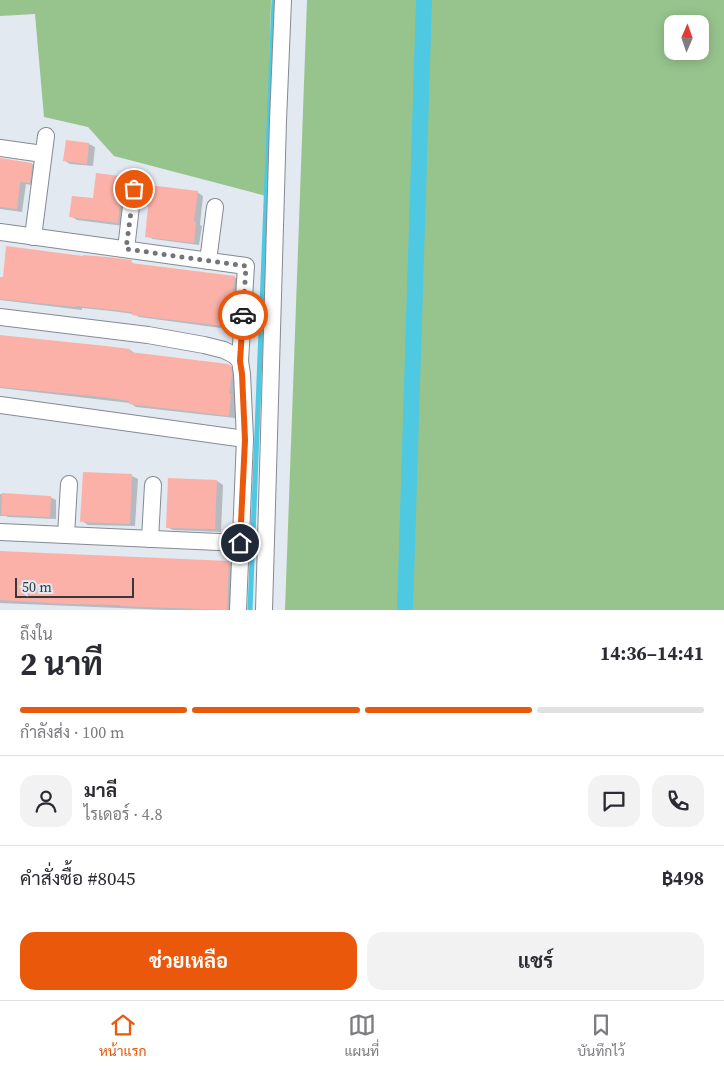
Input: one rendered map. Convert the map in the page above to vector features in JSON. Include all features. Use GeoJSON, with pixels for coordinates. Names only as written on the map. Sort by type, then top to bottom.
{"type":"FeatureCollection","features":[{"type":"Feature","properties":{"kind":"street"},"geometry":{"type":"LineString","coordinates":[[264,610],[283,0]]}},
{"type":"Feature","properties":{"kind":"street"},"geometry":{"type":"LineString","coordinates":[[33,237],[46,136]]}},
{"type":"Feature","properties":{"kind":"street"},"geometry":{"type":"LineString","coordinates":[[0,148],[44,154]]}},
{"type":"Feature","properties":{"kind":"street"},"geometry":{"type":"LineString","coordinates":[[126,249],[134,189]]}},
{"type":"Feature","properties":{"kind":"street"},"geometry":{"type":"LineString","coordinates":[[208,261],[216,207]]}},
{"type":"Feature","properties":{"kind":"street"},"geometry":{"type":"LineString","coordinates":[[0,232],[246,266],[240,361],[245,440],[238,610]]}},
{"type":"Feature","properties":{"kind":"street"},"geometry":{"type":"LineString","coordinates":[[0,316],[195,343],[224,350],[234,355],[240,361]]}},
{"type":"Feature","properties":{"kind":"street"},"geometry":{"type":"LineString","coordinates":[[0,405],[245,440]]}},
{"type":"Feature","properties":{"kind":"street"},"geometry":{"type":"LineString","coordinates":[[66,535],[69,484]]}},
{"type":"Feature","properties":{"kind":"street"},"geometry":{"type":"LineString","coordinates":[[150,539],[153,485]]}},
{"type":"Feature","properties":{"kind":"street"},"geometry":{"type":"LineString","coordinates":[[0,532],[240,543]]}},
{"type":"Feature","properties":{"kind":"green space"},"geometry":{"type":"Polygon","coordinates":[[[0,0],[271,0],[266,196],[114,156],[88,127],[44,117],[35,14],[0,16],[0,0]]]}},
{"type":"Feature","properties":{"kind":"green space"},"geometry":{"type":"Polygon","coordinates":[[[307,0],[724,0],[724,610],[285,610],[307,0]]]}},
{"type":"Feature","properties":{"kind":"building"},"geometry":{"type":"Polygon","coordinates":[[[66,140],[89,143],[87,164],[63,161],[66,140]]]}},
{"type":"Feature","properties":{"kind":"building"},"geometry":{"type":"Polygon","coordinates":[[[0,158],[32,163],[30,183],[20,182],[17,209],[0,207],[0,158]]]}},
{"type":"Feature","properties":{"kind":"building"},"geometry":{"type":"Polygon","coordinates":[[[96,173],[120,176],[117,201],[120,202],[118,223],[69,217],[72,196],[93,198],[96,173]]]}},
{"type":"Feature","properties":{"kind":"building"},"geometry":{"type":"Polygon","coordinates":[[[149,185],[198,191],[194,221],[196,221],[194,243],[145,237],[149,185]]]}},
{"type":"Feature","properties":{"kind":"building"},"geometry":{"type":"Polygon","coordinates":[[[6,246],[132,260],[131,263],[235,276],[231,306],[233,306],[231,327],[132,315],[132,312],[0,299],[0,277],[3,277],[6,246]]]}},
{"type":"Feature","properties":{"kind":"building"},"geometry":{"type":"Polygon","coordinates":[[[0,335],[130,349],[130,352],[228,364],[231,366],[232,374],[229,394],[231,394],[229,416],[129,404],[129,401],[103,397],[0,387],[0,335]]]}},
{"type":"Feature","properties":{"kind":"building"},"geometry":{"type":"Polygon","coordinates":[[[83,472],[132,474],[130,524],[80,522],[83,472]]]}},
{"type":"Feature","properties":{"kind":"building"},"geometry":{"type":"Polygon","coordinates":[[[168,478],[217,480],[215,529],[166,528],[168,478]]]}},
{"type":"Feature","properties":{"kind":"building"},"geometry":{"type":"Polygon","coordinates":[[[2,493],[51,496],[50,517],[1,515],[2,493]]]}},
{"type":"Feature","properties":{"kind":"building"},"geometry":{"type":"Polygon","coordinates":[[[0,551],[229,561],[227,610],[0,600],[0,551]]]}},
{"type":"Feature","properties":{"kind":"waterway"},"geometry":{"type":"LineString","coordinates":[[250,610],[274,0]]}},
{"type":"Feature","properties":{"kind":"waterway"},"geometry":{"type":"LineString","coordinates":[[405,610],[424,0]]}},
{"type":"Feature","properties":{"kind":"way so far"},"geometry":{"type":"LineString","coordinates":[[134,189],[126,249],[246,266],[243,315]]}},
{"type":"Feature","properties":{"kind":"route"},"geometry":{"type":"LineString","coordinates":[[240,543],[245,440],[240,361],[243,315]]}}]}
